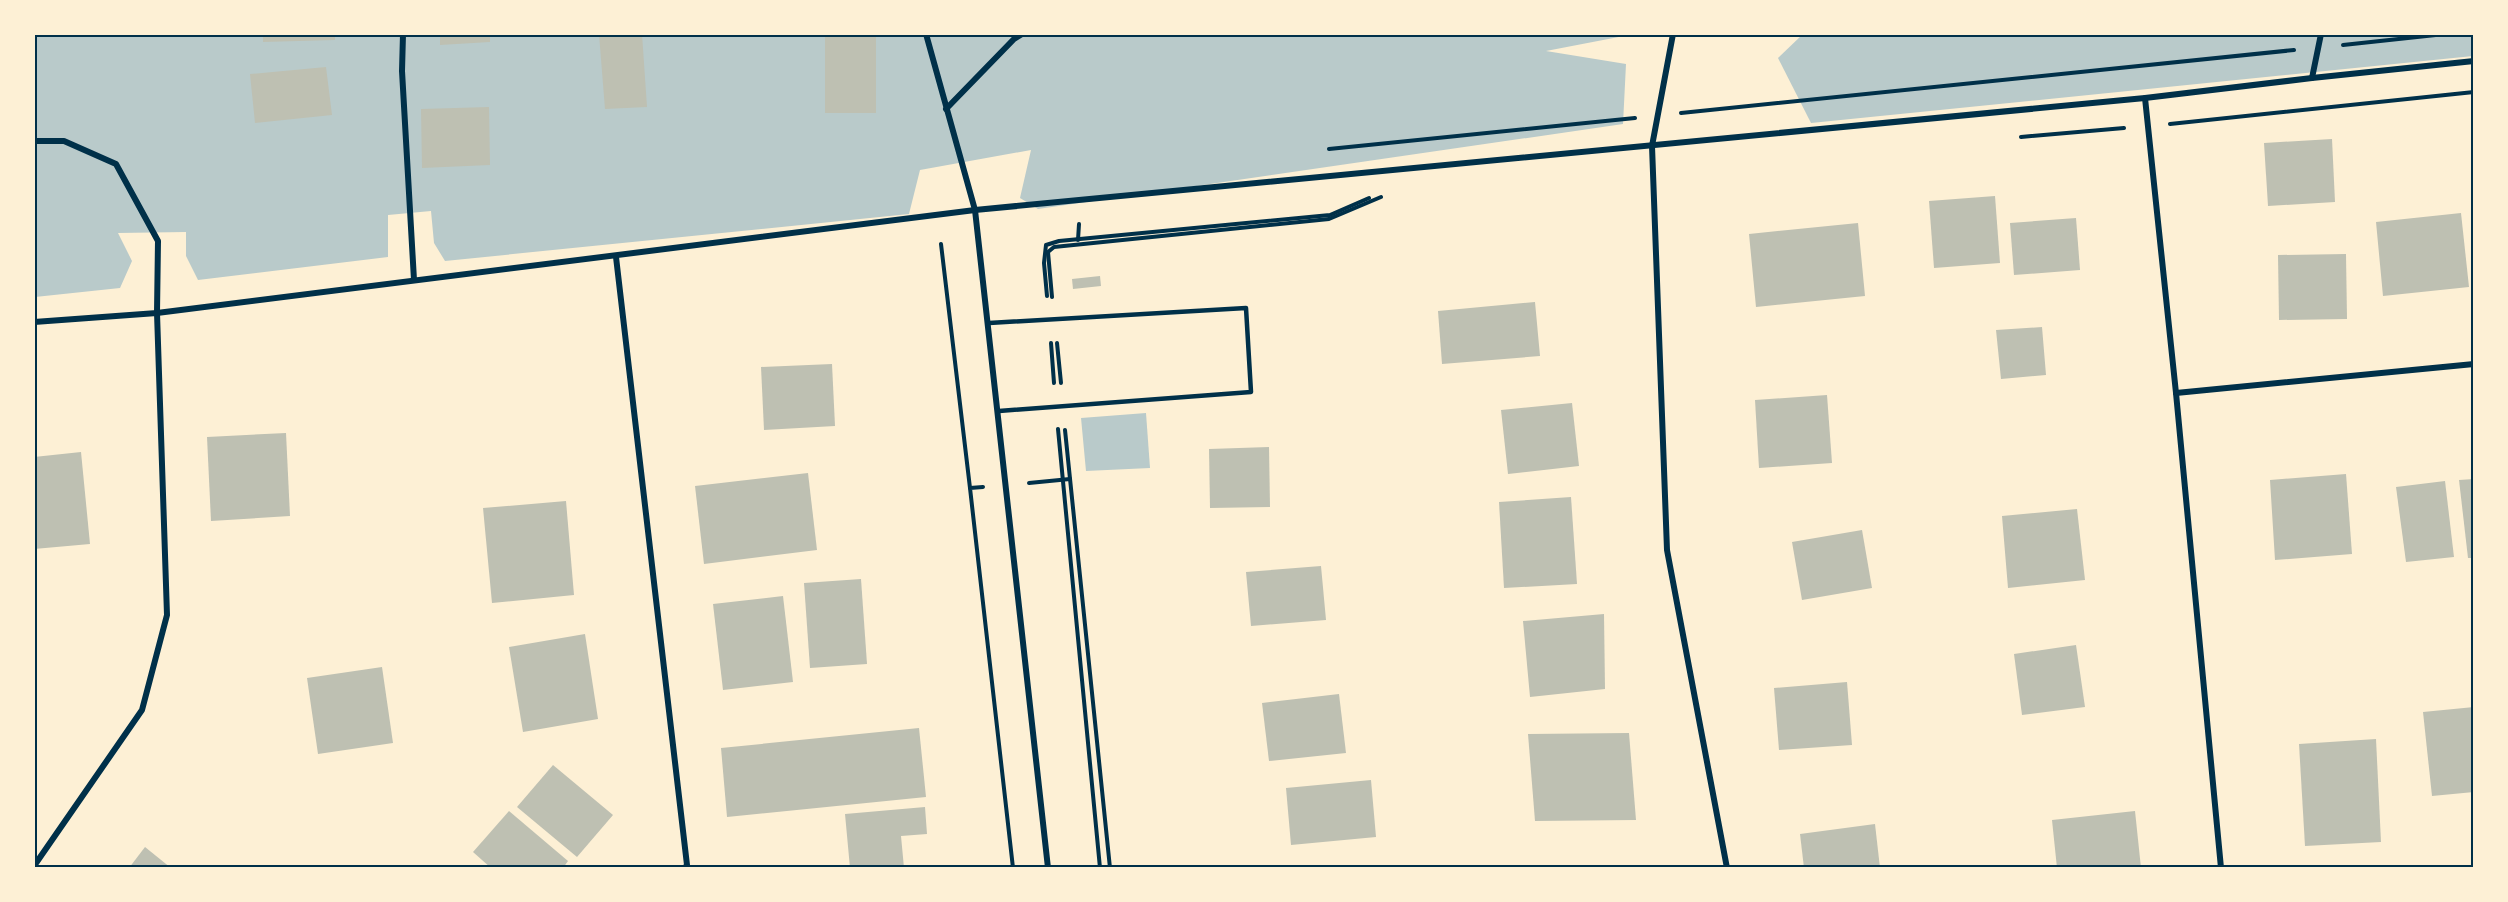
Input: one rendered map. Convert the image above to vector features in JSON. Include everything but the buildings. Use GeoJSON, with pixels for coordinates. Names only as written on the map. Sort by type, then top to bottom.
{"type":"FeatureCollection","features":[{"type":"Feature","properties":{"kind":"street"},"geometry":{"type":"LineString","coordinates":[[403,34],[402,71],[414,280]]}},
{"type":"Feature","properties":{"kind":"street"},"geometry":{"type":"LineString","coordinates":[[926,34],[975,210],[1048,867]]}},
{"type":"Feature","properties":{"kind":"street"},"geometry":{"type":"LineString","coordinates":[[946,109],[1014,39],[1022,34]]}},
{"type":"Feature","properties":{"kind":"street"},"geometry":{"type":"LineString","coordinates":[[1673,34],[1652,146],[1667,550],[1727,867]]}},
{"type":"Feature","properties":{"kind":"street"},"geometry":{"type":"LineString","coordinates":[[2312,78],[2321,34]]}},
{"type":"Feature","properties":{"kind":"street"},"geometry":{"type":"LineString","coordinates":[[34,322],[157,313],[975,210],[2145,98],[2474,61]]}},
{"type":"Feature","properties":{"kind":"street"},"geometry":{"type":"LineString","coordinates":[[2145,98],[2176,393],[2221,867]]}},
{"type":"Feature","properties":{"kind":"street"},"geometry":{"type":"LineString","coordinates":[[34,141],[64,141],[116,164],[158,241],[157,313],[167,615],[142,710],[34,866]]}},
{"type":"Feature","properties":{"kind":"street"},"geometry":{"type":"LineString","coordinates":[[616,257],[687,867]]}},
{"type":"Feature","properties":{"kind":"street"},"geometry":{"type":"LineString","coordinates":[[2176,393],[2474,364]]}},
{"type":"Feature","properties":{"kind":"lane"},"geometry":{"type":"LineString","coordinates":[[989,323],[1246,308],[1251,392],[999,411]]}},
{"type":"Feature","properties":{"kind":"path"},"geometry":{"type":"LineString","coordinates":[[1328,149],[2445,34]]}},
{"type":"Feature","properties":{"kind":"path"},"geometry":{"type":"LineString","coordinates":[[2011,138],[2474,92]]}},
{"type":"Feature","properties":{"kind":"path"},"geometry":{"type":"LineString","coordinates":[[1100,867],[1056,407],[1048,252],[1054,247],[1078,242],[1329,219],[1390,191]]}},
{"type":"Feature","properties":{"kind":"path"},"geometry":{"type":"LineString","coordinates":[[1078,242],[1080,200]]}},
{"type":"Feature","properties":{"kind":"path"},"geometry":{"type":"LineString","coordinates":[[941,244],[970,488]]}},
{"type":"Feature","properties":{"kind":"path"},"geometry":{"type":"LineString","coordinates":[[1052,319],[1110,867]]}},
{"type":"Feature","properties":{"kind":"shaded area"},"geometry":{"type":"Polygon","coordinates":[[[1803,34],[2474,35],[2473,56],[1811,123],[1778,58],[1803,34]]]}},
{"type":"Feature","properties":{"kind":"shaded area"},"geometry":{"type":"Polygon","coordinates":[[[35,35],[1629,35],[1546,51],[1626,64],[1623,124],[1038,209],[1020,198],[1031,150],[920,170],[909,214],[445,261],[434,243],[431,211],[388,215],[388,257],[198,280],[186,256],[186,232],[118,233],[132,261],[120,288],[35,297],[35,35]]]}},
{"type":"Feature","properties":{"kind":"shaded area"},"geometry":{"type":"Polygon","coordinates":[[[1146,413],[1150,468],[1086,471],[1081,418],[1146,413]]]}}]}
